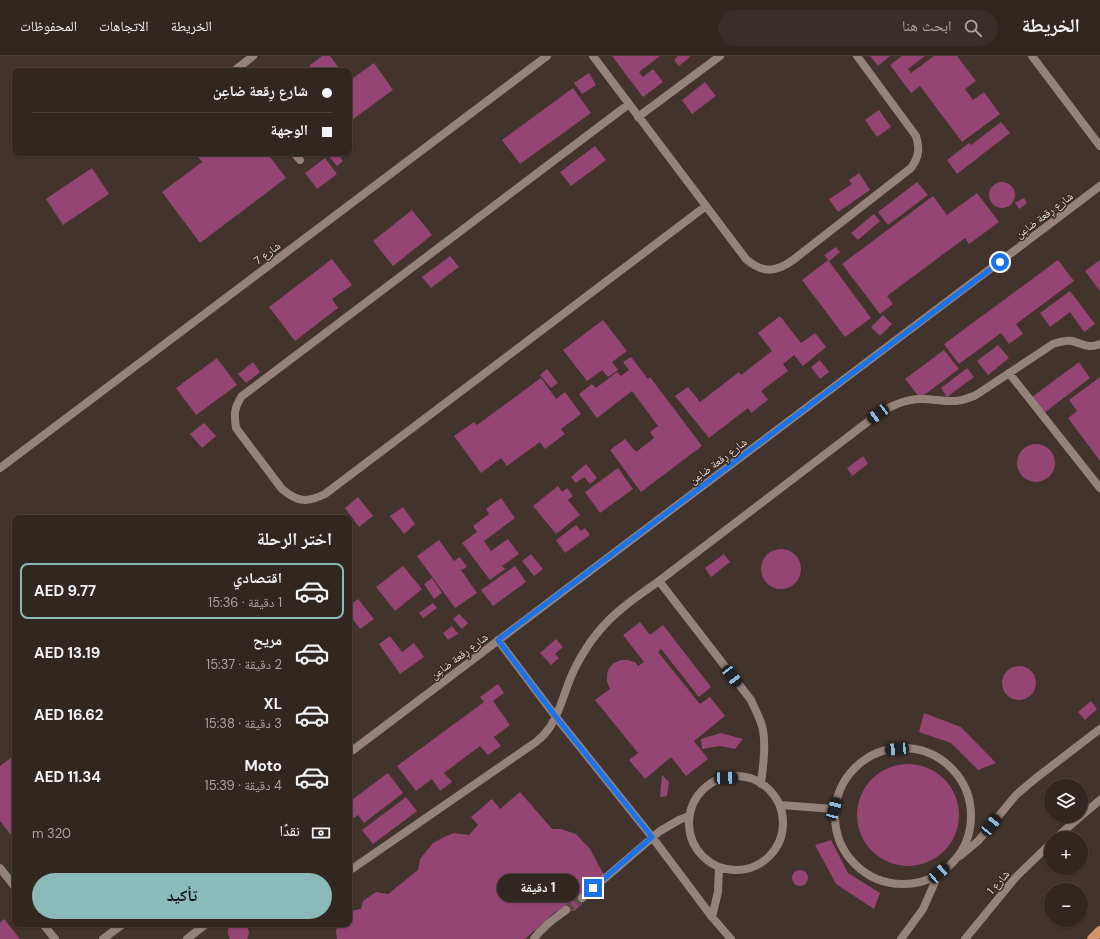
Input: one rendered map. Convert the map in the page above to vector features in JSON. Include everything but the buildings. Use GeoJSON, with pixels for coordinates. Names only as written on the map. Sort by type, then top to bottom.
{"type":"FeatureCollection","features":[{"type":"Feature","properties":{"kind":"main road"},"geometry":{"type":"LineString","coordinates":[[1092,939],[1100,931]]}},
{"type":"Feature","properties":{"kind":"street"},"geometry":{"type":"LineString","coordinates":[[238,68],[253,56]]}},
{"type":"Feature","properties":{"kind":"street","name":"شارع 7"},"geometry":{"type":"LineString","coordinates":[[0,468],[547,56]]}},
{"type":"Feature","properties":{"kind":"street"},"geometry":{"type":"LineString","coordinates":[[593,56],[746,259],[754,265],[764,269],[774,270],[784,267],[911,168],[916,161],[919,152],[919,144],[916,136],[857,56]]}},
{"type":"Feature","properties":{"kind":"street"},"geometry":{"type":"LineString","coordinates":[[638,117],[720,56]]}},
{"type":"Feature","properties":{"kind":"street"},"geometry":{"type":"LineString","coordinates":[[1032,56],[1100,146]]}},
{"type":"Feature","properties":{"kind":"street"},"geometry":{"type":"LineString","coordinates":[[629,104],[242,396],[236,406],[234,417],[236,428],[282,489],[291,497],[303,501],[314,499],[325,494],[706,206]]}},
{"type":"Feature","properties":{"kind":"street"},"geometry":{"type":"LineString","coordinates":[[297,156],[300,160]]}},
{"type":"Feature","properties":{"kind":"street","name":"شارع رِقعة ضاعِن"},"geometry":{"type":"LineString","coordinates":[[352,751],[1100,186]]}},
{"type":"Feature","properties":{"kind":"street"},"geometry":{"type":"LineString","coordinates":[[352,869],[536,742],[544,735],[556,717],[574,669],[584,652],[595,636],[624,606],[878,414],[907,400],[924,399],[948,402],[967,399],[976,395],[1053,344],[1071,341],[1086,346],[1100,344]]}},
{"type":"Feature","properties":{"kind":"street"},"geometry":{"type":"LineString","coordinates":[[1009,373],[1100,488]]}},
{"type":"Feature","properties":{"kind":"street"},"geometry":{"type":"LineString","coordinates":[[659,581],[751,700],[762,728],[764,744],[761,784]]}},
{"type":"Feature","properties":{"kind":"street"},"geometry":{"type":"LineString","coordinates":[[498,640],[556,717],[652,837],[712,917],[731,939]]}},
{"type":"Feature","properties":{"kind":"street"},"geometry":{"type":"LineString","coordinates":[[956,859],[966,840],[971,820],[969,799],[960,780],[947,764],[929,753],[908,748],[887,750],[867,758],[851,771],[840,789],[834,809],[836,831],[844,851],[858,868],[876,879],[898,884],[919,882],[939,873],[978,841],[1016,795],[1036,778],[1100,730]]}},
{"type":"Feature","properties":{"kind":"street"},"geometry":{"type":"LineString","coordinates":[[744,777],[761,784],[769,790],[780,805],[783,817],[783,829],[780,841],[773,852],[765,860],[754,866],[742,870],[730,870],[719,867],[705,859],[695,847],[690,832],[689,816],[696,799],[708,785],[726,778],[744,777]]}},
{"type":"Feature","properties":{"kind":"street"},"geometry":{"type":"LineString","coordinates":[[1088,810],[1100,800]]}},
{"type":"Feature","properties":{"kind":"street"},"geometry":{"type":"LineString","coordinates":[[780,805],[834,809]]}},
{"type":"Feature","properties":{"kind":"street"},"geometry":{"type":"LineString","coordinates":[[582,898],[652,837],[669,825],[689,816]]}},
{"type":"Feature","properties":{"kind":"street"},"geometry":{"type":"LineString","coordinates":[[1064,831],[1073,823]]}},
{"type":"Feature","properties":{"kind":"street","name":"شارع 1"},"geometry":{"type":"LineString","coordinates":[[965,939],[1016,877],[1044,850]]}},
{"type":"Feature","properties":{"kind":"street"},"geometry":{"type":"LineString","coordinates":[[712,917],[718,892],[719,867]]}},
{"type":"Feature","properties":{"kind":"street"},"geometry":{"type":"LineString","coordinates":[[0,868],[12,883]]}},
{"type":"Feature","properties":{"kind":"street"},"geometry":{"type":"LineString","coordinates":[[901,939],[923,909],[939,873]]}},
{"type":"Feature","properties":{"kind":"street"},"geometry":{"type":"LineString","coordinates":[[534,939],[546,925],[566,910]]}},
{"type":"Feature","properties":{"kind":"street"},"geometry":{"type":"LineString","coordinates":[[46,927],[55,939]]}},
{"type":"Feature","properties":{"kind":"street"},"geometry":{"type":"LineString","coordinates":[[103,939],[119,927]]}},
{"type":"Feature","properties":{"kind":"street"},"geometry":{"type":"LineString","coordinates":[[187,939],[202,927]]}},
{"type":"Feature","properties":{"kind":"tunnel"},"geometry":{"type":"LineString","coordinates":[[566,910],[582,898]]}},
{"type":"Feature","properties":{"kind":"route"},"geometry":{"type":"LineString","coordinates":[[593,888],[652,837],[556,717],[498,640],[1000,262]]}}]}
